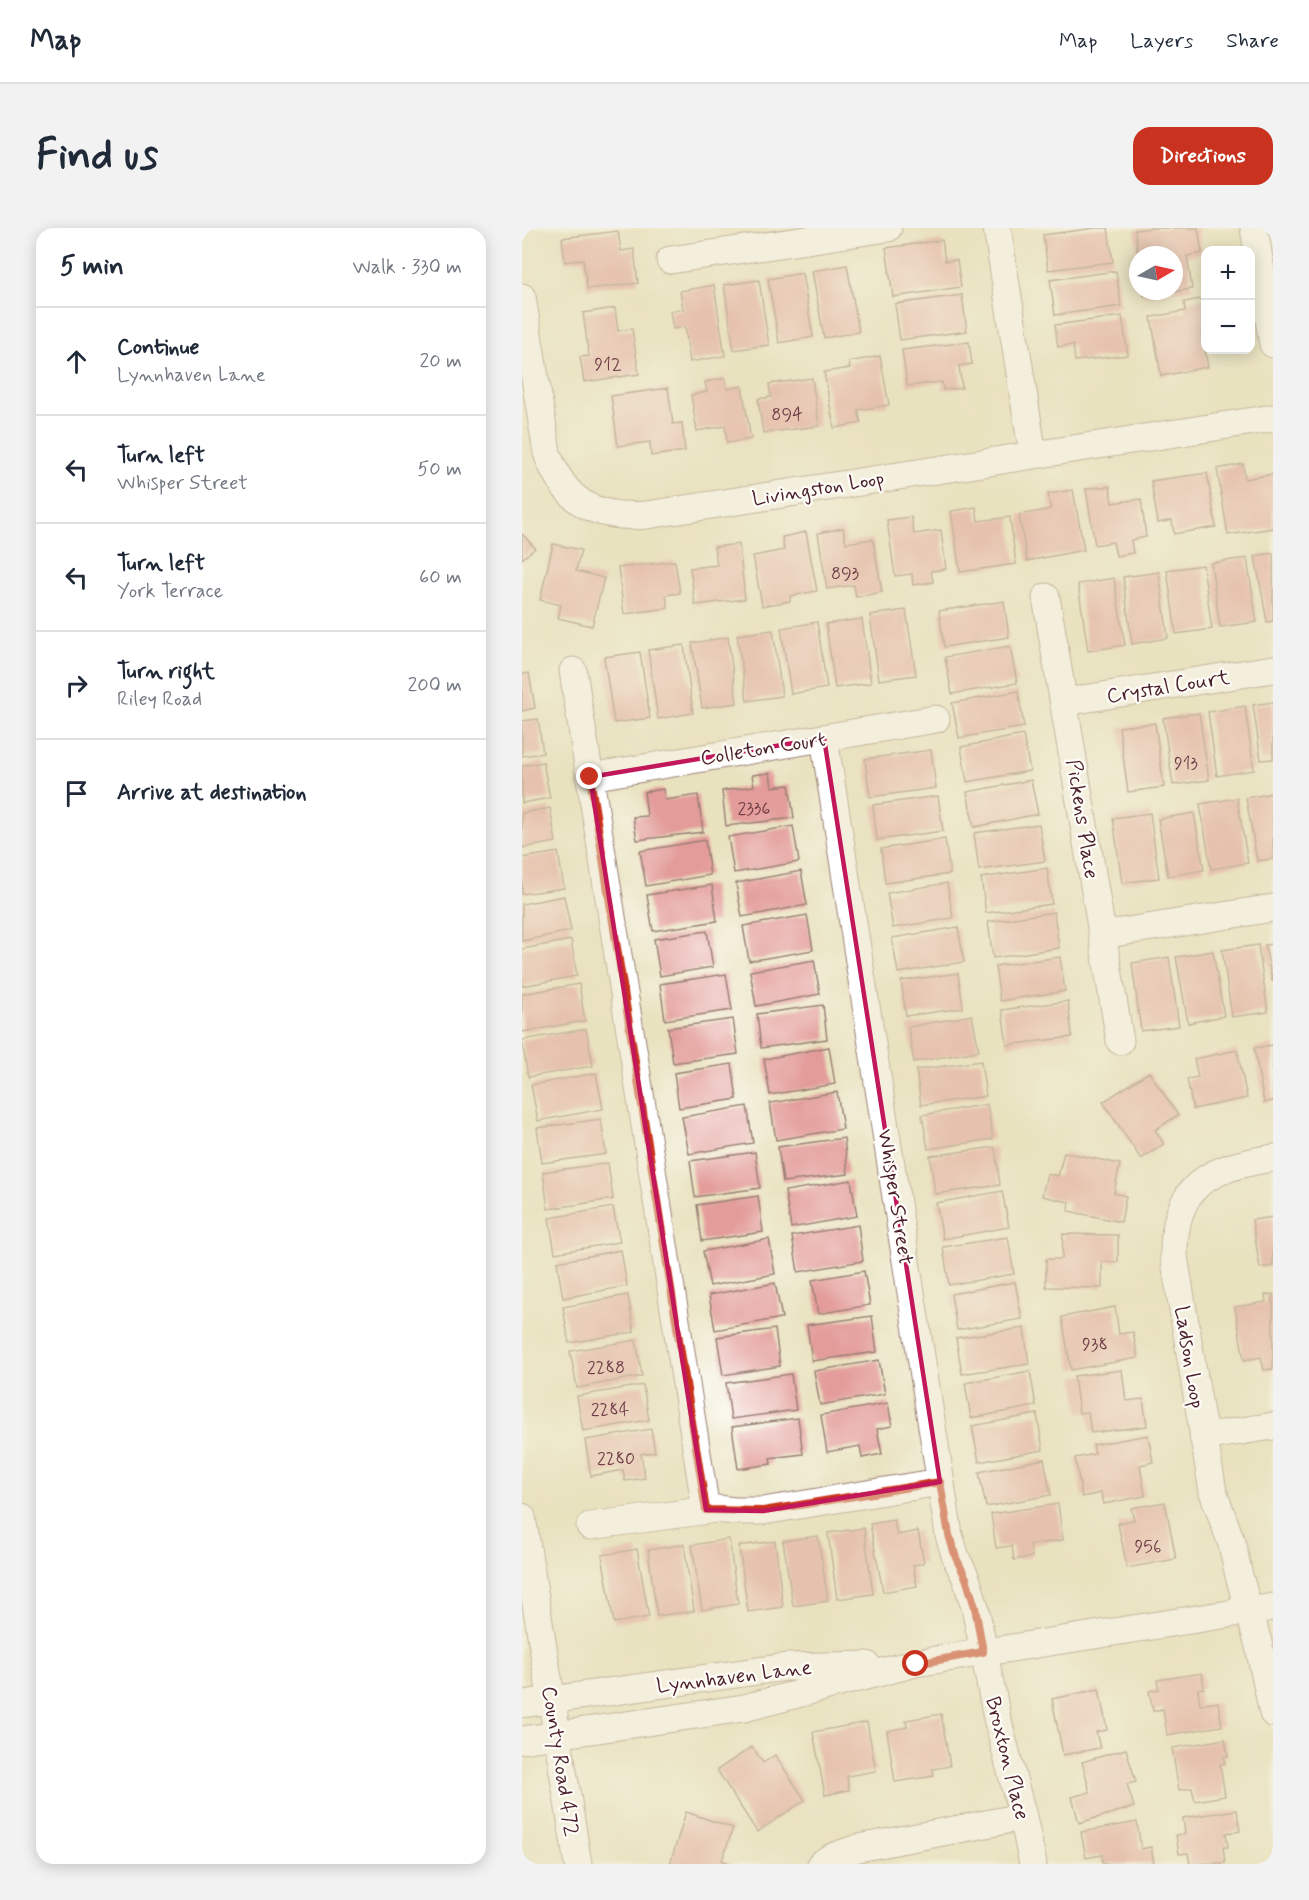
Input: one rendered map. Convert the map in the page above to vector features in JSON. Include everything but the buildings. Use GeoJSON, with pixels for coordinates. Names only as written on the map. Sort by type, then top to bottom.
{"type":"FeatureCollection","features":[{"type":"Feature","properties":{"kind":"street"},"geometry":{"type":"LineString","coordinates":[[670,261],[766,237],[888,228]]}},
{"type":"Feature","properties":{"kind":"street"},"geometry":{"type":"LineString","coordinates":[[998,228],[1033,455]]}},
{"type":"Feature","properties":{"kind":"street"},"geometry":{"type":"LineString","coordinates":[[1254,228],[1273,344]]}},
{"type":"Feature","properties":{"kind":"street","name":"Livingston Loop"},"geometry":{"type":"LineString","coordinates":[[522,297],[547,453],[555,474],[570,493],[584,504],[602,513],[625,516],[647,515],[1273,418]]}},
{"type":"Feature","properties":{"kind":"street","name":"Pickens Place"},"geometry":{"type":"LineString","coordinates":[[1047,597],[1120,1041]]}},
{"type":"Feature","properties":{"kind":"street","name":"Crystal Court"},"geometry":{"type":"LineString","coordinates":[[1064,702],[1273,669]]}},
{"type":"Feature","properties":{"kind":"street"},"geometry":{"type":"LineString","coordinates":[[573,670],[706,1510]]}},
{"type":"Feature","properties":{"kind":"street","name":"Colleton Court"},"geometry":{"type":"LineString","coordinates":[[590,777],[936,719]]}},
{"type":"Feature","properties":{"kind":"street","name":"Whisper Street"},"geometry":{"type":"LineString","coordinates":[[824,738],[949,1535],[975,1607],[983,1652]]}},
{"type":"Feature","properties":{"kind":"street"},"geometry":{"type":"LineString","coordinates":[[1102,935],[1273,908]]}},
{"type":"Feature","properties":{"kind":"street","name":"Ladson Loop"},"geometry":{"type":"LineString","coordinates":[[1273,1158],[1240,1164],[1213,1173],[1194,1189],[1180,1212],[1174,1233],[1174,1257],[1213,1492],[1232,1544],[1261,1608],[1273,1713]]}},
{"type":"Feature","properties":{"kind":"street"},"geometry":{"type":"LineString","coordinates":[[1203,1437],[1273,1426]]}},
{"type":"Feature","properties":{"kind":"street"},"geometry":{"type":"LineString","coordinates":[[590,1526],[706,1510],[763,1511],[940,1482]]}},
{"type":"Feature","properties":{"kind":"street","name":"County Road 472"},"geometry":{"type":"LineString","coordinates":[[522,1517],[578,1864]]}},
{"type":"Feature","properties":{"kind":"street","name":"Lynnhaven Lane"},"geometry":{"type":"LineString","coordinates":[[522,1740],[744,1708],[916,1664],[1261,1608]]}},
{"type":"Feature","properties":{"kind":"street","name":"Broxton Place"},"geometry":{"type":"LineString","coordinates":[[983,1652],[1033,1864]]}},
{"type":"Feature","properties":{"kind":"street","name":"Lynnhaven Lane"},"geometry":{"type":"LineString","coordinates":[[522,1704],[787,1667],[916,1664]]}},
{"type":"Feature","properties":{"kind":"street"},"geometry":{"type":"LineString","coordinates":[[821,1864],[832,1857],[858,1848],[1023,1817]]}},
{"type":"Feature","properties":{"kind":"highlighted area"},"geometry":{"type":"Polygon","coordinates":[[[824,738],[940,1482],[763,1511],[706,1510],[590,777],[824,738]]]}},
{"type":"Feature","properties":{"kind":"route"},"geometry":{"type":"LineString","coordinates":[[590,777],[706,1510],[763,1511],[940,1482],[949,1535],[975,1607],[983,1652],[916,1664]]}}]}
